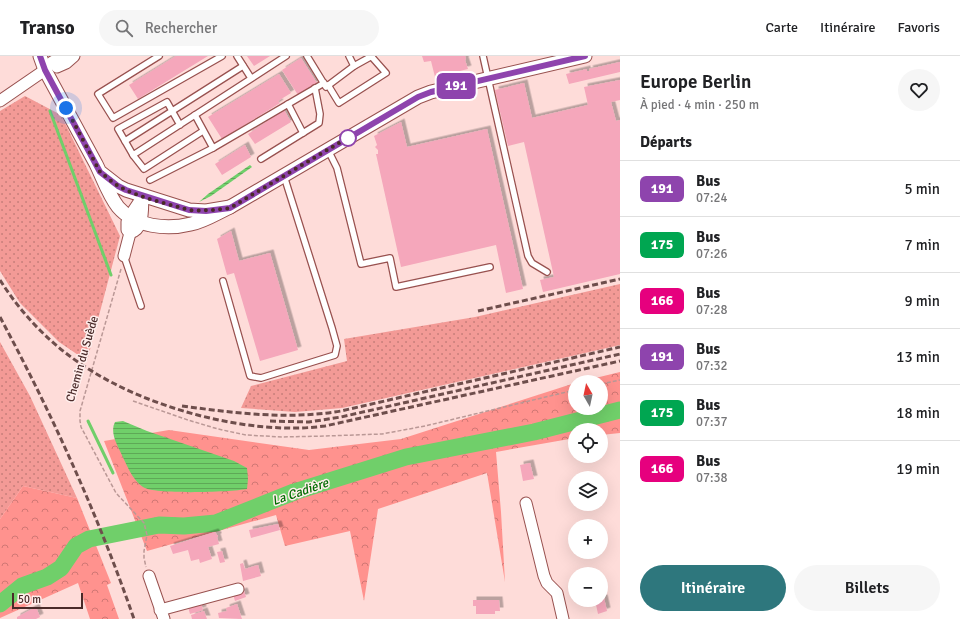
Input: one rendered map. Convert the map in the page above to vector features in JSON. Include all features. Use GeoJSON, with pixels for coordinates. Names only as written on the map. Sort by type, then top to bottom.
{"type":"FeatureCollection","features":[{"type":"Feature","properties":{"kind":"street"},"geometry":{"type":"LineString","coordinates":[[40,56],[45,70],[100,172],[112,198],[122,211],[129,217],[141,223],[168,226],[190,225],[230,208],[418,97],[431,92],[576,57]]}},
{"type":"Feature","properties":{"kind":"street"},"geometry":{"type":"LineString","coordinates":[[0,101],[45,70],[52,62],[63,56]]}},
{"type":"Feature","properties":{"kind":"street"},"geometry":{"type":"LineString","coordinates":[[45,70],[55,68],[66,63],[74,56]]}},
{"type":"Feature","properties":{"kind":"street"},"geometry":{"type":"LineString","coordinates":[[100,172],[118,186],[143,196],[189,210],[230,208]]}},
{"type":"Feature","properties":{"kind":"street"},"geometry":{"type":"LineString","coordinates":[[124,256],[130,233],[127,230],[129,217],[143,196]]}},
{"type":"Feature","properties":{"kind":"street"},"geometry":{"type":"LineString","coordinates":[[130,233],[134,232],[141,223],[143,196]]}},
{"type":"Feature","properties":{"kind":"street"},"geometry":{"type":"LineString","coordinates":[[526,503],[544,576],[547,583],[557,593],[563,619]]}},
{"type":"Feature","properties":{"kind":"street"},"geometry":{"type":"LineString","coordinates":[[149,576],[162,614],[238,589]]}},
{"type":"Feature","properties":{"kind":"lane"},"geometry":{"type":"LineString","coordinates":[[159,56],[98,94],[114,118],[222,56]]}},
{"type":"Feature","properties":{"kind":"lane"},"geometry":{"type":"LineString","coordinates":[[236,56],[252,78]]}},
{"type":"Feature","properties":{"kind":"lane"},"geometry":{"type":"LineString","coordinates":[[133,155],[286,56]]}},
{"type":"Feature","properties":{"kind":"lane"},"geometry":{"type":"LineString","coordinates":[[150,180],[212,148],[315,88],[326,84],[372,56],[386,73],[339,103],[326,84],[307,56]]}},
{"type":"Feature","properties":{"kind":"lane"},"geometry":{"type":"LineString","coordinates":[[349,56],[354,66]]}},
{"type":"Feature","properties":{"kind":"lane"},"geometry":{"type":"LineString","coordinates":[[483,56],[528,256],[532,263],[547,272]]}},
{"type":"Feature","properties":{"kind":"lane"},"geometry":{"type":"LineString","coordinates":[[125,141],[173,112],[243,66]]}},
{"type":"Feature","properties":{"kind":"lane"},"geometry":{"type":"LineString","coordinates":[[261,159],[319,123],[320,114],[315,88]]}},
{"type":"Feature","properties":{"kind":"lane"},"geometry":{"type":"LineString","coordinates":[[180,125],[167,102],[118,129],[133,155],[144,169],[203,131]]}},
{"type":"Feature","properties":{"kind":"lane"},"geometry":{"type":"LineString","coordinates":[[288,104],[303,133]]}},
{"type":"Feature","properties":{"kind":"lane"},"geometry":{"type":"LineString","coordinates":[[195,115],[212,148]]}},
{"type":"Feature","properties":{"kind":"lane"},"geometry":{"type":"LineString","coordinates":[[327,150],[337,168],[362,264],[390,258],[396,287],[490,267]]}},
{"type":"Feature","properties":{"kind":"lane"},"geometry":{"type":"LineString","coordinates":[[223,281],[250,376],[261,378],[335,355],[337,346],[332,328],[284,176]]}},
{"type":"Feature","properties":{"kind":"lane"},"geometry":{"type":"LineString","coordinates":[[124,256],[141,306]]}},
{"type":"Feature","properties":{"kind":"path","name":"Chemin du Suède"},"geometry":{"type":"LineString","coordinates":[[124,256],[80,411],[80,421],[81,427],[116,493],[144,523],[147,535],[144,558],[149,576]]}},
{"type":"Feature","properties":{"kind":"path"},"geometry":{"type":"LineString","coordinates":[[608,383],[620,380]]}},
{"type":"Feature","properties":{"kind":"path"},"geometry":{"type":"LineString","coordinates":[[133,401],[225,431],[246,435],[282,437],[389,433],[425,426],[568,392]]}},
{"type":"Feature","properties":{"kind":"shaded area"},"geometry":{"type":"Polygon","coordinates":[[[25,96],[61,115],[120,236],[87,361],[59,342],[20,303],[0,271],[0,111],[25,96]]]}},
{"type":"Feature","properties":{"kind":"shaded area"},"geometry":{"type":"Polygon","coordinates":[[[250,165],[252,167],[211,196],[199,202],[208,194],[250,165]]]}},
{"type":"Feature","properties":{"kind":"shaded area"},"geometry":{"type":"Polygon","coordinates":[[[620,284],[620,345],[342,408],[295,412],[241,408],[251,386],[347,361],[344,339],[475,317],[620,284]]]}},
{"type":"Feature","properties":{"kind":"shaded area"},"geometry":{"type":"Polygon","coordinates":[[[0,342],[30,396],[77,498],[23,486],[0,519],[0,342]]]}},
{"type":"Feature","properties":{"kind":"shaded area"},"geometry":{"type":"Polygon","coordinates":[[[123,421],[147,431],[234,461],[247,468],[247,489],[210,492],[177,492],[150,490],[143,487],[139,484],[130,471],[114,437],[113,429],[115,422],[123,421]]]}},
{"type":"Feature","properties":{"kind":"green space"},"geometry":{"type":"Polygon","coordinates":[[[620,372],[620,433],[608,434],[608,423],[568,423],[568,439],[496,452],[505,582],[487,473],[378,509],[364,601],[350,531],[285,546],[276,515],[147,551],[104,441],[169,430],[309,450],[401,439],[568,385],[568,415],[608,415],[608,375],[620,372]]]}},
{"type":"Feature","properties":{"kind":"green space"},"geometry":{"type":"Polygon","coordinates":[[[23,486],[77,498],[111,583],[107,585],[119,619],[90,619],[78,583],[0,618],[0,519],[23,486]]]}},
{"type":"Feature","properties":{"kind":"building"},"geometry":{"type":"Polygon","coordinates":[[[176,56],[208,56],[138,99],[129,85],[176,56]]]}},
{"type":"Feature","properties":{"kind":"building"},"geometry":{"type":"Polygon","coordinates":[[[247,56],[270,56],[254,66],[247,56]]]}},
{"type":"Feature","properties":{"kind":"building"},"geometry":{"type":"Polygon","coordinates":[[[422,56],[465,56],[468,69],[435,77],[431,61],[424,62],[422,56]]]}},
{"type":"Feature","properties":{"kind":"building"},"geometry":{"type":"Polygon","coordinates":[[[301,58],[317,83],[298,95],[282,70],[301,58]]]}},
{"type":"Feature","properties":{"kind":"building"},"geometry":{"type":"Polygon","coordinates":[[[620,62],[620,72],[569,84],[566,74],[587,69],[587,71],[590,71],[589,69],[620,62]]]}},
{"type":"Feature","properties":{"kind":"building"},"geometry":{"type":"Polygon","coordinates":[[[279,74],[291,93],[278,101],[280,103],[222,139],[208,117],[279,74]]]}},
{"type":"Feature","properties":{"kind":"building"},"geometry":{"type":"Polygon","coordinates":[[[620,80],[620,100],[611,102],[616,121],[620,120],[620,274],[543,292],[540,280],[554,277],[524,142],[508,146],[495,90],[524,83],[532,118],[588,105],[584,87],[620,80]]]}},
{"type":"Feature","properties":{"kind":"building"},"geometry":{"type":"Polygon","coordinates":[[[284,110],[291,122],[255,144],[248,134],[284,110]]]}},
{"type":"Feature","properties":{"kind":"building"},"geometry":{"type":"Polygon","coordinates":[[[401,122],[407,147],[487,129],[523,289],[506,293],[496,245],[401,267],[376,154],[378,154],[378,150],[375,147],[377,145],[374,136],[401,122]]]}},
{"type":"Feature","properties":{"kind":"building"},"geometry":{"type":"Polygon","coordinates":[[[245,145],[251,157],[222,175],[215,164],[245,145]]]}},
{"type":"Feature","properties":{"kind":"building"},"geometry":{"type":"Polygon","coordinates":[[[231,231],[239,261],[270,253],[298,350],[260,361],[234,273],[227,275],[217,239],[231,231]]]}},
{"type":"Feature","properties":{"kind":"building"},"geometry":{"type":"Polygon","coordinates":[[[530,463],[534,479],[523,481],[520,465],[530,463]]]}},
{"type":"Feature","properties":{"kind":"building"},"geometry":{"type":"Polygon","coordinates":[[[278,524],[280,530],[251,538],[249,530],[278,524]]]}},
{"type":"Feature","properties":{"kind":"building"},"geometry":{"type":"Polygon","coordinates":[[[215,532],[218,535],[217,537],[219,544],[208,547],[212,559],[200,563],[199,559],[191,561],[188,550],[173,554],[170,546],[215,532]]]}},
{"type":"Feature","properties":{"kind":"building"},"geometry":{"type":"Polygon","coordinates":[[[222,551],[225,562],[220,563],[217,552],[222,551]]]}},
{"type":"Feature","properties":{"kind":"building"},"geometry":{"type":"Polygon","coordinates":[[[243,563],[245,569],[258,565],[261,576],[243,581],[240,564],[243,563]]]}},
{"type":"Feature","properties":{"kind":"building"},"geometry":{"type":"Polygon","coordinates":[[[244,591],[246,597],[235,601],[233,594],[244,591]]]}},
{"type":"Feature","properties":{"kind":"building"},"geometry":{"type":"Polygon","coordinates":[[[473,600],[499,600],[500,611],[495,611],[495,614],[476,614],[476,606],[473,606],[473,600]]]}},
{"type":"Feature","properties":{"kind":"building"},"geometry":{"type":"Polygon","coordinates":[[[201,603],[203,610],[190,614],[188,607],[201,603]]]}},
{"type":"Feature","properties":{"kind":"building"},"geometry":{"type":"Polygon","coordinates":[[[237,604],[242,619],[219,618],[218,613],[227,611],[226,608],[237,604]]]}},
{"type":"Feature","properties":{"kind":"building"},"geometry":{"type":"Polygon","coordinates":[[[36,607],[40,617],[36,619],[17,619],[17,617],[36,607]]]}},
{"type":"Feature","properties":{"kind":"building"},"geometry":{"type":"Polygon","coordinates":[[[596,607],[606,607],[607,611],[598,614],[596,607]]]}},
{"type":"Feature","properties":{"kind":"building"},"geometry":{"type":"Polygon","coordinates":[[[204,611],[207,619],[192,619],[191,615],[204,611]]]}},
{"type":"Feature","properties":{"kind":"waterway"},"geometry":{"type":"LineString","coordinates":[[50,111],[111,275]]}},
{"type":"Feature","properties":{"kind":"waterway","name":"La Cadière"},"geometry":{"type":"LineString","coordinates":[[0,604],[22,586],[47,577],[61,568],[76,546],[89,539],[159,525],[184,526],[216,523],[294,492],[406,457],[534,432],[620,410]]}},
{"type":"Feature","properties":{"kind":"waterway"},"geometry":{"type":"LineString","coordinates":[[88,421],[113,473]]}},
{"type":"Feature","properties":{"kind":"railway"},"geometry":{"type":"LineString","coordinates":[[478,311],[620,279]]}},
{"type":"Feature","properties":{"kind":"railway"},"geometry":{"type":"LineString","coordinates":[[0,280],[18,305],[39,329],[62,350],[87,368],[112,383],[140,396],[170,407],[234,423],[265,427],[296,428],[325,426],[620,361]]}},
{"type":"Feature","properties":{"kind":"railway"},"geometry":{"type":"LineString","coordinates":[[0,317],[38,390],[73,465],[105,542],[134,619]]}},
{"type":"Feature","properties":{"kind":"railway"},"geometry":{"type":"LineString","coordinates":[[182,406],[241,413],[281,415],[321,414],[341,411],[620,347]]}},
{"type":"Feature","properties":{"kind":"railway"},"geometry":{"type":"LineString","coordinates":[[270,421],[309,422],[341,417],[620,354]]}},
{"type":"Feature","properties":{"kind":"bus line","name":"191"},"geometry":{"type":"LineString","coordinates":[[40,56],[45,70],[100,172],[118,186],[126,190],[189,210],[197,211],[230,208],[418,97],[431,92],[585,56]]}},
{"type":"Feature","properties":{"kind":"route"},"geometry":{"type":"LineString","coordinates":[[66,108],[100,172],[118,186],[126,190],[189,210],[197,211],[230,208],[354,134],[348,138]]}}]}
